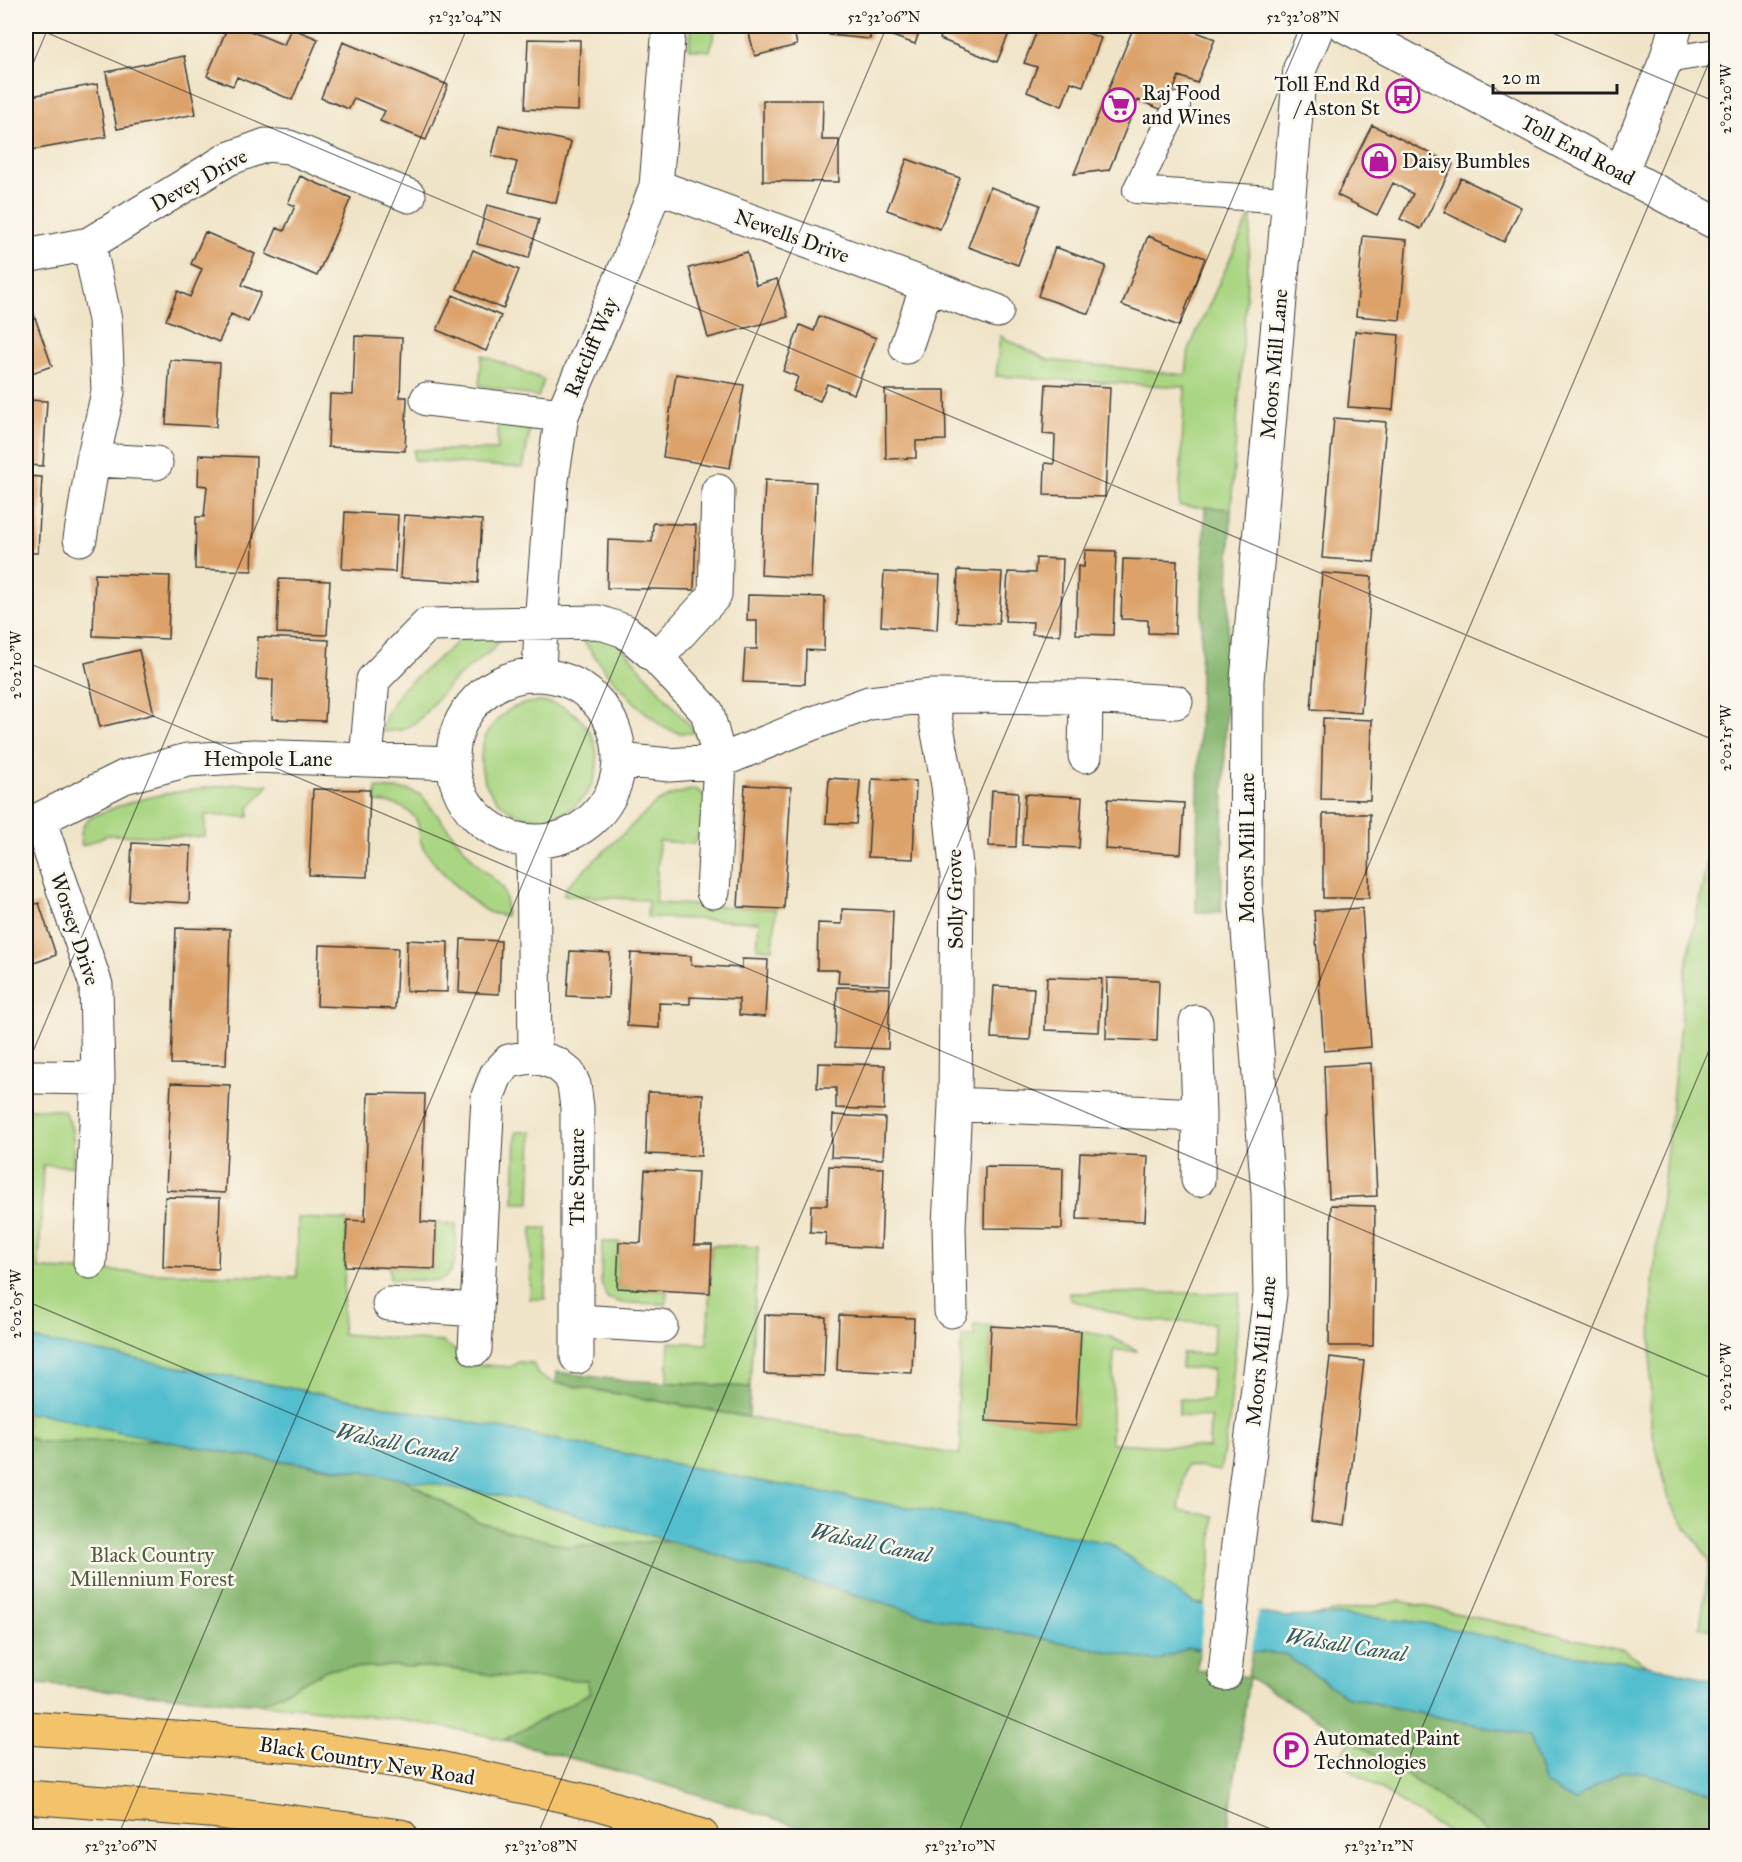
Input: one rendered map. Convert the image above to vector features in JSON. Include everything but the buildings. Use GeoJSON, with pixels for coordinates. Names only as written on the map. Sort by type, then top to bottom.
{"type":"FeatureCollection","features":[{"type":"Feature","properties":{"kind":"highway","name":"Black Country New Road"},"geometry":{"type":"LineString","coordinates":[[26,1728],[298,1746],[431,1766],[600,1804],[702,1836]]}},
{"type":"Feature","properties":{"kind":"highway"},"geometry":{"type":"LineString","coordinates":[[26,1797],[210,1811],[401,1836]]}},
{"type":"Feature","properties":{"kind":"street","name":"Ratcliff Way"},"geometry":{"type":"LineString","coordinates":[[539,675],[552,480],[562,416],[628,262],[656,186],[669,26]]}},
{"type":"Feature","properties":{"kind":"street","name":"Moors Mill Lane"},"geometry":{"type":"LineString","coordinates":[[1225,1674],[1237,1557],[1270,1294],[1268,1194],[1246,905],[1248,680],[1300,68],[1318,26]]}},
{"type":"Feature","properties":{"kind":"street","name":"Toll End Road"},"geometry":{"type":"LineString","coordinates":[[1345,26],[1716,223]]}},
{"type":"Feature","properties":{"kind":"street"},"geometry":{"type":"LineString","coordinates":[[1621,173],[1666,60],[1676,26]]}},
{"type":"Feature","properties":{"kind":"street","name":"Devey Drive"},"geometry":{"type":"LineString","coordinates":[[26,256],[89,244],[228,159],[266,145],[289,147],[409,196]]}},
{"type":"Feature","properties":{"kind":"street","name":"Newells Drive"},"geometry":{"type":"LineString","coordinates":[[656,186],[997,311]]}},
{"type":"Feature","properties":{"kind":"street"},"geometry":{"type":"LineString","coordinates":[[80,539],[93,460],[108,392],[105,320],[89,244]]}},
{"type":"Feature","properties":{"kind":"street"},"geometry":{"type":"LineString","coordinates":[[906,347],[927,286]]}},
{"type":"Feature","properties":{"kind":"street"},"geometry":{"type":"LineString","coordinates":[[427,399],[562,416]]}},
{"type":"Feature","properties":{"kind":"street"},"geometry":{"type":"LineString","coordinates":[[93,460],[156,463]]}},
{"type":"Feature","properties":{"kind":"street"},"geometry":{"type":"LineString","coordinates":[[657,658],[715,595],[718,491]]}},
{"type":"Feature","properties":{"kind":"street"},"geometry":{"type":"LineString","coordinates":[[366,760],[373,680],[427,625],[598,622],[625,631],[657,658],[707,712],[720,760],[713,892]]}},
{"type":"Feature","properties":{"kind":"street"},"geometry":{"type":"LineString","coordinates":[[539,675],[565,680],[587,692],[604,711],[615,735],[619,760],[614,786],[595,815],[582,827],[559,838],[533,841],[509,837],[487,825],[469,809],[457,787],[453,763],[455,735],[467,710],[487,690],[512,678],[539,675]]}},
{"type":"Feature","properties":{"kind":"street"},"geometry":{"type":"LineString","coordinates":[[619,760],[670,765],[720,760],[869,704],[932,696],[1086,697],[1176,702]]}},
{"type":"Feature","properties":{"kind":"street","name":"Solly Grove"},"geometry":{"type":"LineString","coordinates":[[932,696],[948,785],[957,877],[955,1104],[949,1226],[951,1311]]}},
{"type":"Feature","properties":{"kind":"street"},"geometry":{"type":"LineString","coordinates":[[1085,756],[1086,697]]}},
{"type":"Feature","properties":{"kind":"street","name":"Hempole Lane"},"geometry":{"type":"LineString","coordinates":[[32,822],[124,777],[188,760],[254,756],[453,763]]}},
{"type":"Feature","properties":{"kind":"street","name":"Worsey Drive"},"geometry":{"type":"LineString","coordinates":[[32,822],[96,985],[98,1078],[90,1262]]}},
{"type":"Feature","properties":{"kind":"street"},"geometry":{"type":"LineString","coordinates":[[475,1349],[488,1096],[496,1075],[509,1061],[535,1056],[533,841]]}},
{"type":"Feature","properties":{"kind":"street"},"geometry":{"type":"LineString","coordinates":[[1196,1022],[1199,1115],[1198,1180]]}},
{"type":"Feature","properties":{"kind":"street","name":"The Square"},"geometry":{"type":"LineString","coordinates":[[535,1056],[557,1064],[568,1074],[574,1085],[577,1107],[577,1357]]}},
{"type":"Feature","properties":{"kind":"street"},"geometry":{"type":"LineString","coordinates":[[36,1077],[98,1078]]}},
{"type":"Feature","properties":{"kind":"street"},"geometry":{"type":"LineString","coordinates":[[955,1104],[1199,1115]]}},
{"type":"Feature","properties":{"kind":"street"},"geometry":{"type":"LineString","coordinates":[[389,1304],[477,1310]]}},
{"type":"Feature","properties":{"kind":"street"},"geometry":{"type":"LineString","coordinates":[[577,1321],[662,1326]]}},
{"type":"Feature","properties":{"kind":"lane"},"geometry":{"type":"LineString","coordinates":[[1666,60],[1716,52]]}},
{"type":"Feature","properties":{"kind":"lane"},"geometry":{"type":"LineString","coordinates":[[1177,106],[1136,190],[1287,200]]}},
{"type":"Feature","properties":{"kind":"green space"},"geometry":{"type":"Polygon","coordinates":[[[692,26],[716,26],[710,51],[689,49],[692,26]]]}},
{"type":"Feature","properties":{"kind":"green space"},"geometry":{"type":"Polygon","coordinates":[[[1252,211],[1231,509],[1179,506],[1185,387],[996,376],[1000,336],[1048,360],[1186,375],[1189,349],[1252,211]]]}},
{"type":"Feature","properties":{"kind":"green space"},"geometry":{"type":"Polygon","coordinates":[[[482,355],[544,380],[538,397],[479,385],[482,355]]]}},
{"type":"Feature","properties":{"kind":"green space"},"geometry":{"type":"Polygon","coordinates":[[[498,423],[530,429],[523,468],[414,460],[414,450],[497,450],[498,423]]]}},
{"type":"Feature","properties":{"kind":"green space"},"geometry":{"type":"Polygon","coordinates":[[[1205,507],[1231,509],[1221,913],[1196,912],[1205,507]]]}},
{"type":"Feature","properties":{"kind":"green space"},"geometry":{"type":"Polygon","coordinates":[[[591,635],[617,641],[696,733],[679,733],[663,727],[639,707],[607,673],[582,639],[591,635]]]}},
{"type":"Feature","properties":{"kind":"green space"},"geometry":{"type":"Polygon","coordinates":[[[463,637],[501,639],[492,650],[455,679],[417,722],[401,730],[381,732],[387,712],[401,690],[463,637]]]}},
{"type":"Feature","properties":{"kind":"green space"},"geometry":{"type":"Polygon","coordinates":[[[539,702],[561,707],[580,719],[592,738],[597,760],[592,782],[580,801],[561,813],[539,818],[517,813],[498,801],[486,782],[481,760],[486,738],[498,719],[517,707],[539,702]]]}},
{"type":"Feature","properties":{"kind":"green space"},"geometry":{"type":"Polygon","coordinates":[[[238,784],[269,785],[249,808],[249,817],[205,815],[205,837],[108,835],[82,846],[83,826],[98,814],[153,797],[238,784]]]}},
{"type":"Feature","properties":{"kind":"green space"},"geometry":{"type":"Polygon","coordinates":[[[376,788],[408,790],[421,795],[476,863],[502,887],[506,899],[506,916],[488,912],[450,880],[425,850],[414,817],[398,806],[376,802],[376,788]]]}},
{"type":"Feature","properties":{"kind":"green space"},"geometry":{"type":"Polygon","coordinates":[[[695,789],[702,793],[707,801],[703,823],[694,844],[659,841],[655,903],[776,909],[773,949],[757,948],[759,922],[647,917],[648,900],[563,895],[567,886],[657,802],[695,789]]]}},
{"type":"Feature","properties":{"kind":"green space"},"geometry":{"type":"Polygon","coordinates":[[[1716,815],[1716,1631],[1700,1627],[1710,1561],[1670,1504],[1650,1423],[1652,1291],[1686,968],[1716,815]]]}},
{"type":"Feature","properties":{"kind":"green space"},"geometry":{"type":"Polygon","coordinates":[[[26,1109],[63,1110],[73,1137],[73,1166],[43,1165],[39,1269],[297,1277],[298,1218],[347,1220],[342,1334],[443,1342],[456,1351],[458,1363],[511,1367],[518,1362],[533,1363],[538,1375],[556,1383],[959,1455],[961,1442],[957,1408],[962,1336],[974,1337],[974,1325],[991,1326],[986,1421],[1076,1426],[1081,1331],[1111,1337],[1138,1351],[1114,1350],[1111,1443],[1209,1448],[1210,1417],[1179,1415],[1179,1399],[1211,1400],[1212,1369],[1181,1368],[1182,1353],[1213,1354],[1214,1323],[1144,1321],[1070,1300],[1069,1293],[1240,1293],[1229,1423],[1220,1471],[1186,1465],[1179,1510],[1213,1516],[1212,1554],[1205,1604],[1193,1603],[1109,1543],[748,1479],[505,1429],[26,1338],[26,1109]]]}},
{"type":"Feature","properties":{"kind":"green space"},"geometry":{"type":"Polygon","coordinates":[[[516,1132],[532,1132],[530,1203],[514,1203],[516,1132]]]}},
{"type":"Feature","properties":{"kind":"green space"},"geometry":{"type":"Polygon","coordinates":[[[436,1223],[456,1224],[456,1256],[451,1270],[440,1281],[390,1279],[389,1267],[434,1269],[436,1223]]]}},
{"type":"Feature","properties":{"kind":"green space"},"geometry":{"type":"Polygon","coordinates":[[[532,1228],[547,1228],[545,1299],[530,1299],[532,1228]]]}},
{"type":"Feature","properties":{"kind":"green space"},"geometry":{"type":"Polygon","coordinates":[[[602,1242],[619,1242],[617,1288],[667,1291],[666,1304],[622,1303],[607,1298],[601,1282],[602,1242]]]}},
{"type":"Feature","properties":{"kind":"green space"},"geometry":{"type":"Polygon","coordinates":[[[712,1245],[758,1247],[750,1387],[667,1382],[669,1342],[707,1344],[712,1245]]]}},
{"type":"Feature","properties":{"kind":"green space"},"geometry":{"type":"Polygon","coordinates":[[[557,1372],[619,1380],[750,1387],[749,1417],[556,1383],[557,1372]]]}},
{"type":"Feature","properties":{"kind":"green space"},"geometry":{"type":"Polygon","coordinates":[[[40,1413],[165,1440],[38,1442],[26,1436],[26,1414],[40,1413]]]}},
{"type":"Feature","properties":{"kind":"green space","name":"Black Country Millennium Forest"},"geometry":{"type":"Polygon","coordinates":[[[26,1436],[38,1442],[165,1440],[234,1454],[402,1478],[477,1522],[569,1547],[669,1541],[933,1617],[1155,1661],[1188,1648],[1199,1650],[1197,1670],[1248,1677],[1252,1651],[1285,1654],[1345,1696],[1529,1736],[1545,1784],[1581,1795],[1621,1771],[1631,1771],[1669,1778],[1716,1795],[1716,1836],[1494,1836],[1403,1772],[1249,1677],[1227,1836],[826,1836],[666,1785],[504,1740],[590,1693],[587,1680],[507,1677],[444,1668],[391,1666],[328,1669],[261,1704],[26,1683],[26,1436]]]}},
{"type":"Feature","properties":{"kind":"green space"},"geometry":{"type":"Polygon","coordinates":[[[402,1478],[531,1501],[669,1541],[569,1547],[477,1522],[402,1478]]]}},
{"type":"Feature","properties":{"kind":"green space"},"geometry":{"type":"Polygon","coordinates":[[[1400,1601],[1625,1650],[1647,1665],[1563,1653],[1425,1623],[1345,1615],[1309,1616],[1400,1601]]]}},
{"type":"Feature","properties":{"kind":"green space"},"geometry":{"type":"Polygon","coordinates":[[[391,1666],[444,1668],[507,1677],[587,1680],[590,1693],[504,1740],[414,1722],[261,1704],[328,1669],[391,1666]]]}},
{"type":"Feature","properties":{"kind":"green space"},"geometry":{"type":"Polygon","coordinates":[[[1351,1740],[1403,1772],[1494,1836],[1453,1836],[1336,1761],[1351,1740]]]}},
{"type":"Feature","properties":{"kind":"water","name":"Walsall Canal"},"geometry":{"type":"Polygon","coordinates":[[[26,1338],[505,1429],[748,1479],[1109,1543],[1193,1603],[1287,1617],[1345,1615],[1425,1623],[1563,1653],[1647,1665],[1716,1680],[1716,1795],[1645,1773],[1621,1771],[1581,1795],[1576,1802],[1545,1784],[1529,1736],[1345,1696],[1285,1654],[1188,1648],[1156,1661],[933,1617],[531,1501],[344,1469],[234,1454],[120,1432],[40,1413],[26,1414],[26,1338]]]}},
{"type":"Feature","properties":{"kind":"pier"},"geometry":{"type":"Polygon","coordinates":[[[1206,1602],[1258,1610],[1251,1655],[1199,1652],[1206,1602]]]}},
{"type":"Feature","properties":{"kind":"tram line"},"geometry":{"type":"LineString","coordinates":[[26,1829],[31,1836]]}},
{"type":"Feature","properties":{"kind":"place","name":"Toll End Rd / Aston St"},"geometry":{"type":"Point","coordinates":[1403,96]}},
{"type":"Feature","properties":{"kind":"place","name":"Raj Food and Wines"},"geometry":{"type":"Point","coordinates":[1119,105]}},
{"type":"Feature","properties":{"kind":"place","name":"Daisy Bumbles"},"geometry":{"type":"Point","coordinates":[1379,161]}},
{"type":"Feature","properties":{"kind":"place","name":"Automated Paint Technologies"},"geometry":{"type":"Point","coordinates":[1291,1750]}}]}
